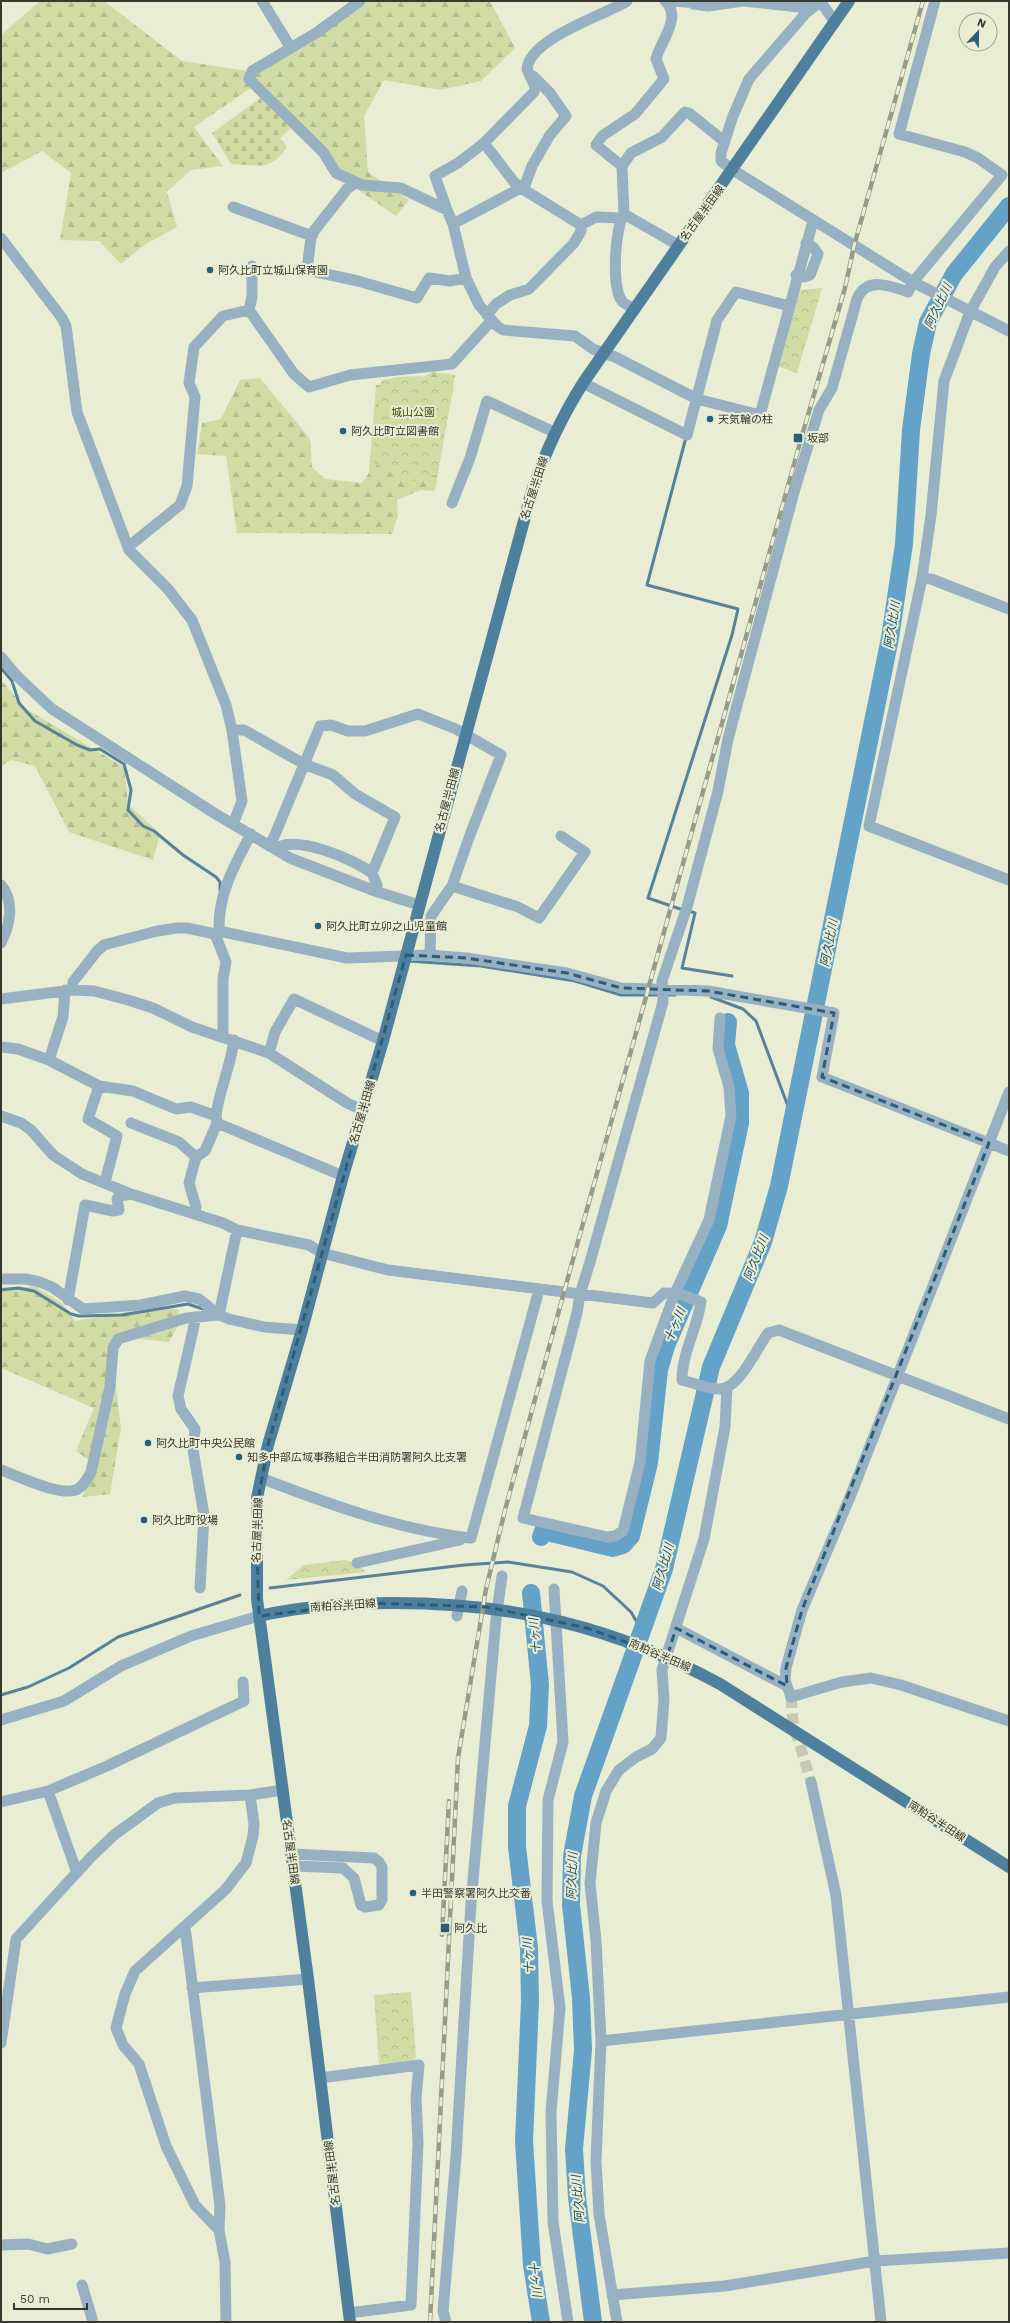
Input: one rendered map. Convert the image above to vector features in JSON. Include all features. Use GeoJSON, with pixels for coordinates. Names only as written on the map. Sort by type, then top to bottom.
{"type":"FeatureCollection","features":[{"type":"Feature","properties":{"kind":"main road","name":"名古屋半田線"},"geometry":{"type":"LineString","coordinates":[[349,2318],[308,1979],[256,1591],[256,1512],[268,1445],[302,1330],[343,1176],[383,1041],[465,733],[532,491],[554,432],[583,383],[678,245],[733,170],[849,1]]}},
{"type":"Feature","properties":{"kind":"main road","name":"南粕谷半田線"},"geometry":{"type":"LineString","coordinates":[[259,1616],[275,1612],[352,1604],[440,1603],[517,1611],[587,1628],[646,1648],[698,1672],[748,1700],[1009,1867]]}},
{"type":"Feature","properties":{"kind":"street"},"geometry":{"type":"LineString","coordinates":[[262,1],[291,48]]}},
{"type":"Feature","properties":{"kind":"street"},"geometry":{"type":"LineString","coordinates":[[360,1],[316,33],[252,71],[249,79],[323,152],[336,173],[355,183],[402,188],[447,210]]}},
{"type":"Feature","properties":{"kind":"street"},"geometry":{"type":"LineString","coordinates":[[453,224],[525,185],[532,166],[550,135],[566,116],[550,93],[527,69],[528,64],[542,45],[627,1]]}},
{"type":"Feature","properties":{"kind":"street"},"geometry":{"type":"LineString","coordinates":[[622,166],[596,145],[602,136],[635,114],[664,79],[656,59],[665,40],[671,19],[672,11],[665,1]]}},
{"type":"Feature","properties":{"kind":"street"},"geometry":{"type":"LineString","coordinates":[[674,1],[708,6],[743,2],[799,7],[808,1]]}},
{"type":"Feature","properties":{"kind":"street"},"geometry":{"type":"LineString","coordinates":[[693,4],[710,1]]}},
{"type":"Feature","properties":{"kind":"street"},"geometry":{"type":"LineString","coordinates":[[834,22],[820,1],[806,13],[749,79],[725,142],[722,160],[733,170],[913,282],[966,310],[1009,330]]}},
{"type":"Feature","properties":{"kind":"street"},"geometry":{"type":"LineString","coordinates":[[720,1018],[718,1049],[730,1087],[731,1116],[709,1220],[650,1361],[640,1462],[623,1531],[615,1536],[607,1536],[522,1518],[577,1312],[580,1294],[663,1002],[662,981],[687,908],[718,791],[728,739],[794,492],[819,410],[832,388],[857,300],[862,289],[870,284],[897,288],[908,292],[913,282],[1002,175],[978,158],[965,152],[899,134],[935,1]]}},
{"type":"Feature","properties":{"kind":"street"},"geometry":{"type":"LineString","coordinates":[[531,74],[536,87],[531,96],[484,143],[443,174],[435,176],[453,224],[466,278],[479,305],[489,318],[503,330],[575,336],[594,349],[697,399],[760,415],[796,275],[813,221]]}},
{"type":"Feature","properties":{"kind":"street"},"geometry":{"type":"LineString","coordinates":[[634,309],[621,301],[615,282],[617,240],[622,216],[622,166],[630,155],[662,137],[685,112],[689,113],[725,142]]}},
{"type":"Feature","properties":{"kind":"street"},"geometry":{"type":"LineString","coordinates":[[484,143],[514,182],[521,188],[581,225]]}},
{"type":"Feature","properties":{"kind":"street"},"geometry":{"type":"LineString","coordinates":[[355,183],[347,189],[320,221],[312,236],[308,270],[358,281],[417,298],[429,278],[450,281],[466,278]]}},
{"type":"Feature","properties":{"kind":"street"},"geometry":{"type":"LineString","coordinates":[[233,207],[288,229],[312,236]]}},
{"type":"Feature","properties":{"kind":"street"},"geometry":{"type":"LineString","coordinates":[[581,225],[596,217],[622,216],[678,245]]}},
{"type":"Feature","properties":{"kind":"street"},"geometry":{"type":"LineString","coordinates":[[252,266],[252,297],[249,310],[294,374],[310,387],[350,375],[452,364],[489,318],[496,304],[510,295],[528,289],[574,243],[581,231],[581,225]]}},
{"type":"Feature","properties":{"kind":"street"},"geometry":{"type":"LineString","coordinates":[[1,238],[58,312],[66,326],[76,412],[128,547],[166,588],[192,620],[226,705],[232,730],[242,801],[233,824]]}},
{"type":"Feature","properties":{"kind":"street"},"geometry":{"type":"LineString","coordinates":[[1009,251],[995,267],[966,310],[944,381],[931,515],[922,578],[869,826],[1009,880]]}},
{"type":"Feature","properties":{"kind":"street"},"geometry":{"type":"LineString","coordinates":[[583,383],[687,435],[717,320],[736,292],[789,306]]}},
{"type":"Feature","properties":{"kind":"street"},"geometry":{"type":"LineString","coordinates":[[128,547],[180,505],[187,486],[196,397],[189,383],[194,347],[223,316],[249,310]]}},
{"type":"Feature","properties":{"kind":"street"},"geometry":{"type":"LineString","coordinates":[[452,504],[470,458],[487,401],[554,432]]}},
{"type":"Feature","properties":{"kind":"street"},"geometry":{"type":"LineString","coordinates":[[922,578],[931,579],[1009,609]]}},
{"type":"Feature","properties":{"kind":"street"},"geometry":{"type":"LineString","coordinates":[[1,657],[18,677],[52,709],[233,824],[290,858],[376,891],[419,905]]}},
{"type":"Feature","properties":{"kind":"street"},"geometry":{"type":"LineString","coordinates":[[272,847],[274,837],[320,726],[331,725],[348,731],[365,731],[418,714],[465,733],[501,755],[470,834],[452,886],[431,916],[430,955]]}},
{"type":"Feature","properties":{"kind":"street"},"geometry":{"type":"LineString","coordinates":[[232,730],[244,730],[304,764],[333,775],[355,794],[395,817],[372,873]]}},
{"type":"Feature","properties":{"kind":"street"},"geometry":{"type":"LineString","coordinates":[[195,1214],[196,1208],[189,1183],[196,1157],[205,1151],[216,1119],[217,1104],[231,1060],[223,979],[226,962],[217,932],[219,914],[228,878],[251,834]]}},
{"type":"Feature","properties":{"kind":"street"},"geometry":{"type":"LineString","coordinates":[[452,886],[518,907],[539,918],[585,852],[561,836]]}},
{"type":"Feature","properties":{"kind":"street"},"geometry":{"type":"LineString","coordinates":[[272,847],[282,844],[306,846],[346,858],[372,873],[377,886],[376,891]]}},
{"type":"Feature","properties":{"kind":"street"},"geometry":{"type":"LineString","coordinates":[[1,885],[8,895],[9,921],[1,943]]}},
{"type":"Feature","properties":{"kind":"street"},"geometry":{"type":"LineString","coordinates":[[49,1060],[63,1017],[68,990],[97,951],[109,942],[177,928],[187,928],[217,932],[347,958],[406,955],[466,958],[566,973],[621,988],[708,991],[834,1013],[822,1077],[1009,1151]]}},
{"type":"Feature","properties":{"kind":"street"},"geometry":{"type":"LineString","coordinates":[[1,999],[68,990],[94,991],[128,1000],[153,1008],[192,1027],[229,1038],[269,1053],[346,1102],[362,1110]]}},
{"type":"Feature","properties":{"kind":"street"},"geometry":{"type":"LineString","coordinates":[[269,1053],[275,1032],[294,999],[383,1041]]}},
{"type":"Feature","properties":{"kind":"street"},"geometry":{"type":"LineString","coordinates":[[1,1046],[18,1049],[49,1060],[99,1086],[133,1091],[176,1109],[191,1107],[343,1176]]}},
{"type":"Feature","properties":{"kind":"street"},"geometry":{"type":"LineString","coordinates":[[99,1086],[88,1119],[117,1136],[105,1182]]}},
{"type":"Feature","properties":{"kind":"street"},"geometry":{"type":"LineString","coordinates":[[1009,1092],[897,1377],[802,1610],[786,1668],[785,1680],[790,1697],[842,1682],[871,1678],[901,1685],[1009,1721]]}},
{"type":"Feature","properties":{"kind":"street"},"geometry":{"type":"LineString","coordinates":[[1,1116],[21,1123],[31,1130],[53,1155],[68,1166],[131,1194],[195,1214],[237,1230],[309,1245],[322,1253],[388,1270],[653,1303],[664,1293],[678,1293],[701,1302],[682,1371],[682,1380],[723,1389]]}},
{"type":"Feature","properties":{"kind":"street"},"geometry":{"type":"LineString","coordinates":[[130,1123],[179,1142],[196,1157]]}},
{"type":"Feature","properties":{"kind":"street"},"geometry":{"type":"LineString","coordinates":[[68,1300],[84,1205],[113,1211],[119,1210],[117,1199],[120,1196],[131,1194]]}},
{"type":"Feature","properties":{"kind":"street"},"geometry":{"type":"LineString","coordinates":[[219,1315],[237,1230]]}},
{"type":"Feature","properties":{"kind":"street"},"geometry":{"type":"LineString","coordinates":[[1,1280],[26,1278],[40,1282],[52,1287],[68,1300],[83,1309],[115,1308],[141,1305],[185,1296],[203,1301],[219,1315]]}},
{"type":"Feature","properties":{"kind":"street"},"geometry":{"type":"LineString","coordinates":[[471,1538],[539,1290]]}},
{"type":"Feature","properties":{"kind":"street"},"geometry":{"type":"LineString","coordinates":[[1,1470],[57,1490],[69,1491],[78,1489],[86,1481],[91,1472],[110,1387],[113,1348],[118,1339],[186,1318],[219,1315],[264,1326],[302,1330]]}},
{"type":"Feature","properties":{"kind":"street"},"geometry":{"type":"LineString","coordinates":[[196,1317],[178,1396],[181,1409],[194,1429],[193,1450],[204,1515],[200,1588]]}},
{"type":"Feature","properties":{"kind":"street"},"geometry":{"type":"LineString","coordinates":[[723,1389],[747,1368],[768,1333],[779,1330],[897,1377],[1009,1419]]}},
{"type":"Feature","properties":{"kind":"street"},"geometry":{"type":"LineString","coordinates":[[617,2322],[599,2214],[596,2161],[601,2041],[590,1884],[596,1823],[606,1792],[619,1770],[636,1757],[652,1749],[661,1738],[664,1707],[662,1670],[704,1539],[725,1427],[723,1389]]}},
{"type":"Feature","properties":{"kind":"street"},"geometry":{"type":"LineString","coordinates":[[261,1478],[330,1505],[443,1535],[471,1538]]}},
{"type":"Feature","properties":{"kind":"street"},"geometry":{"type":"LineString","coordinates":[[357,1563],[471,1538]]}},
{"type":"Feature","properties":{"kind":"street"},"geometry":{"type":"LineString","coordinates":[[446,2322],[443,2311],[456,2156],[471,1903],[496,1619],[502,1576]]}},
{"type":"Feature","properties":{"kind":"street"},"geometry":{"type":"LineString","coordinates":[[554,1588],[563,1742],[548,1800],[547,1901],[560,2008],[551,2128],[553,2222],[568,2322]]}},
{"type":"Feature","properties":{"kind":"street"},"geometry":{"type":"LineString","coordinates":[[457,1616],[462,1591]]}},
{"type":"Feature","properties":{"kind":"street"},"geometry":{"type":"LineString","coordinates":[[1,1720],[64,1701],[121,1666],[191,1636],[259,1616]]}},
{"type":"Feature","properties":{"kind":"street"},"geometry":{"type":"LineString","coordinates":[[676,1628],[787,1686]]}},
{"type":"Feature","properties":{"kind":"street"},"geometry":{"type":"LineString","coordinates":[[1,1802],[48,1791],[107,1766],[244,1701],[243,1682]]}},
{"type":"Feature","properties":{"kind":"street"},"geometry":{"type":"LineString","coordinates":[[811,1782],[836,1895],[881,2322]]}},
{"type":"Feature","properties":{"kind":"street"},"geometry":{"type":"LineString","coordinates":[[1,2043],[2,2022],[16,1940],[114,1835],[158,1803],[175,1798],[250,1794],[283,1790]]}},
{"type":"Feature","properties":{"kind":"street"},"geometry":{"type":"LineString","coordinates":[[48,1791],[77,1873]]}},
{"type":"Feature","properties":{"kind":"street"},"geometry":{"type":"LineString","coordinates":[[220,2230],[195,2206],[166,2146],[144,2084],[140,2064],[123,2045],[116,2028],[124,1994],[135,1971],[225,1890],[246,1863],[253,1836],[254,1824],[250,1794]]}},
{"type":"Feature","properties":{"kind":"street"},"geometry":{"type":"LineString","coordinates":[[292,1860],[362,1857],[374,1858],[382,1867],[382,1900],[379,1906],[365,1908],[361,1905],[354,1878],[354,1864],[362,1857]]}},
{"type":"Feature","properties":{"kind":"street"},"geometry":{"type":"LineString","coordinates":[[292,1860],[337,1866],[350,1872],[354,1878]]}},
{"type":"Feature","properties":{"kind":"street"},"geometry":{"type":"LineString","coordinates":[[185,1927],[220,2206],[220,2230],[225,2262],[226,2322]]}},
{"type":"Feature","properties":{"kind":"street"},"geometry":{"type":"LineString","coordinates":[[192,1988],[308,1979]]}},
{"type":"Feature","properties":{"kind":"street"},"geometry":{"type":"LineString","coordinates":[[601,2041],[1009,1997]]}},
{"type":"Feature","properties":{"kind":"street"},"geometry":{"type":"LineString","coordinates":[[320,2078],[418,2065],[416,2098],[418,2143],[411,2305],[349,2318]]}},
{"type":"Feature","properties":{"kind":"street"},"geometry":{"type":"LineString","coordinates":[[1,2245],[28,2244],[47,2249],[72,2244]]}},
{"type":"Feature","properties":{"kind":"street"},"geometry":{"type":"LineString","coordinates":[[612,2295],[725,2286],[875,2261],[1009,2253]]}},
{"type":"Feature","properties":{"kind":"street"},"geometry":{"type":"LineString","coordinates":[[82,2285],[93,2322]]}},
{"type":"Feature","properties":{"kind":"highlighted area"},"geometry":{"type":"Polygon","coordinates":[[[406,955],[466,958],[567,973],[621,988],[708,991],[834,1013],[822,1077],[989,1143],[802,1610],[786,1668],[787,1686],[676,1628],[667,1657],[587,1628],[487,1607],[367,1603],[259,1616],[256,1512],[268,1445],[406,955]]]}},
{"type":"Feature","properties":{"kind":"green space"},"geometry":{"type":"Polygon","coordinates":[[[40,1],[104,1],[182,61],[254,72],[369,1],[490,1],[515,48],[481,81],[440,90],[384,80],[364,116],[368,172],[409,200],[396,216],[357,189],[338,166],[316,152],[252,87],[194,127],[223,166],[191,170],[167,192],[177,227],[144,245],[121,264],[99,241],[60,240],[71,173],[42,151],[1,173],[1,35],[40,1]]]}},
{"type":"Feature","properties":{"kind":"green space"},"geometry":{"type":"Polygon","coordinates":[[[262,97],[292,127],[280,138],[287,147],[281,155],[269,164],[256,166],[231,164],[212,133],[262,97]]]}},
{"type":"Feature","properties":{"kind":"green space"},"geometry":{"type":"Polygon","coordinates":[[[822,288],[797,373],[777,366],[800,290],[822,288]]]}},
{"type":"Feature","properties":{"kind":"green space"},"geometry":{"type":"Polygon","coordinates":[[[432,372],[455,375],[435,491],[420,490],[397,500],[398,516],[392,534],[237,533],[226,456],[197,454],[202,423],[221,419],[240,380],[260,378],[310,439],[312,467],[325,479],[362,483],[369,473],[376,385],[404,387],[432,372]]]}},
{"type":"Feature","properties":{"kind":"green space","name":"城山公園"},"geometry":{"type":"Polygon","coordinates":[[[419,376],[445,380],[454,386],[436,475],[405,483],[372,461],[381,381],[398,377],[419,376]]]}},
{"type":"Feature","properties":{"kind":"green space"},"geometry":{"type":"Polygon","coordinates":[[[1,680],[26,709],[124,767],[128,804],[160,834],[153,860],[69,832],[35,766],[11,760],[1,766],[1,680]]]}},
{"type":"Feature","properties":{"kind":"green space"},"geometry":{"type":"Polygon","coordinates":[[[1,1287],[36,1287],[62,1303],[75,1321],[162,1306],[179,1310],[179,1324],[169,1342],[132,1338],[106,1349],[116,1387],[121,1428],[110,1494],[83,1497],[92,1462],[76,1451],[94,1408],[1,1368],[1,1287]]]}},
{"type":"Feature","properties":{"kind":"green space"},"geometry":{"type":"Polygon","coordinates":[[[344,1560],[350,1561],[367,1572],[286,1580],[304,1565],[344,1560]]]}},
{"type":"Feature","properties":{"kind":"green space"},"geometry":{"type":"Polygon","coordinates":[[[411,1992],[416,2057],[413,2061],[379,2064],[374,1995],[411,1992]]]}},
{"type":"Feature","properties":{"kind":"waterway","name":"阿久比川"},"geometry":{"type":"LineString","coordinates":[[593,2322],[577,2197],[574,2149],[583,2050],[581,1998],[571,1905],[572,1856],[583,1796],[664,1569],[711,1367],[763,1242],[779,1186],[890,638],[904,544],[911,430],[921,354],[928,322],[954,274],[1009,206]]}},
{"type":"Feature","properties":{"kind":"waterway"},"geometry":{"type":"LineString","coordinates":[[683,910],[648,898],[732,635],[738,609],[647,585],[685,441]]}},
{"type":"Feature","properties":{"kind":"waterway"},"geometry":{"type":"LineString","coordinates":[[1,668],[12,681],[19,703],[35,721],[77,745],[90,750],[100,749],[124,764],[131,790],[128,810],[143,826],[154,831],[183,855],[216,877],[220,882],[220,890]]}},
{"type":"Feature","properties":{"kind":"waterway"},"geometry":{"type":"LineString","coordinates":[[689,911],[695,913],[682,968],[732,976]]}},
{"type":"Feature","properties":{"kind":"waterway"},"geometry":{"type":"LineString","coordinates":[[408,961],[481,966],[575,981],[621,995],[675,995]]}},
{"type":"Feature","properties":{"kind":"waterway"},"geometry":{"type":"LineString","coordinates":[[711,997],[743,1009],[756,1021],[789,1109],[795,1115]]}},
{"type":"Feature","properties":{"kind":"waterway","name":"十ヶ川"},"geometry":{"type":"LineString","coordinates":[[541,1537],[543,1531],[613,1548],[623,1545],[631,1536],[649,1463],[659,1370],[666,1346],[718,1226],[740,1123],[740,1093],[726,1045],[728,1022]]}},
{"type":"Feature","properties":{"kind":"waterway"},"geometry":{"type":"LineString","coordinates":[[1,1290],[18,1288],[34,1291],[71,1314],[79,1316],[122,1315],[188,1304],[203,1309]]}},
{"type":"Feature","properties":{"kind":"waterway"},"geometry":{"type":"LineString","coordinates":[[270,1588],[464,1565],[508,1562],[572,1572],[603,1586],[631,1612],[642,1631]]}},
{"type":"Feature","properties":{"kind":"waterway","name":"十ヶ川"},"geometry":{"type":"LineString","coordinates":[[531,1593],[540,1685],[538,1726],[517,1806],[517,1847],[529,1948],[530,2002],[524,2141],[532,2265],[541,2322]]}},
{"type":"Feature","properties":{"kind":"waterway"},"geometry":{"type":"LineString","coordinates":[[1,1695],[28,1687],[69,1668],[118,1637],[240,1595]]}},
{"type":"Feature","properties":{"kind":"tunnel"},"geometry":{"type":"LineString","coordinates":[[791,1697],[793,1722],[811,1782]]}},
{"type":"Feature","properties":{"kind":"railway"},"geometry":{"type":"LineString","coordinates":[[430,2322],[458,1758],[486,1589],[505,1510],[564,1292],[801,439],[845,288],[854,246],[923,1]]}},
{"type":"Feature","properties":{"kind":"railway"},"geometry":{"type":"LineString","coordinates":[[442,1935],[449,1801]]}},
{"type":"Feature","properties":{"kind":"place","name":"阿久比町立城山保育園"},"geometry":{"type":"Point","coordinates":[210,270]}},
{"type":"Feature","properties":{"kind":"place","name":"天気輪の柱"},"geometry":{"type":"Point","coordinates":[710,419]}},
{"type":"Feature","properties":{"kind":"place","name":"阿久比町立図書館"},"geometry":{"type":"Point","coordinates":[343,431]}},
{"type":"Feature","properties":{"kind":"place","name":"坂部"},"geometry":{"type":"Point","coordinates":[798,438]}},
{"type":"Feature","properties":{"kind":"place","name":"阿久比町立卯之山児童館"},"geometry":{"type":"Point","coordinates":[318,926]}},
{"type":"Feature","properties":{"kind":"place","name":"阿久比町中央公民館"},"geometry":{"type":"Point","coordinates":[148,1443]}},
{"type":"Feature","properties":{"kind":"place","name":"知多中部広域事務組合半田消防署阿久比支署"},"geometry":{"type":"Point","coordinates":[239,1457]}},
{"type":"Feature","properties":{"kind":"place","name":"阿久比町役場"},"geometry":{"type":"Point","coordinates":[144,1520]}},
{"type":"Feature","properties":{"kind":"place","name":"半田警察署阿久比交番"},"geometry":{"type":"Point","coordinates":[413,1893]}},
{"type":"Feature","properties":{"kind":"place","name":"阿久比"},"geometry":{"type":"Point","coordinates":[445,1928]}}]}
